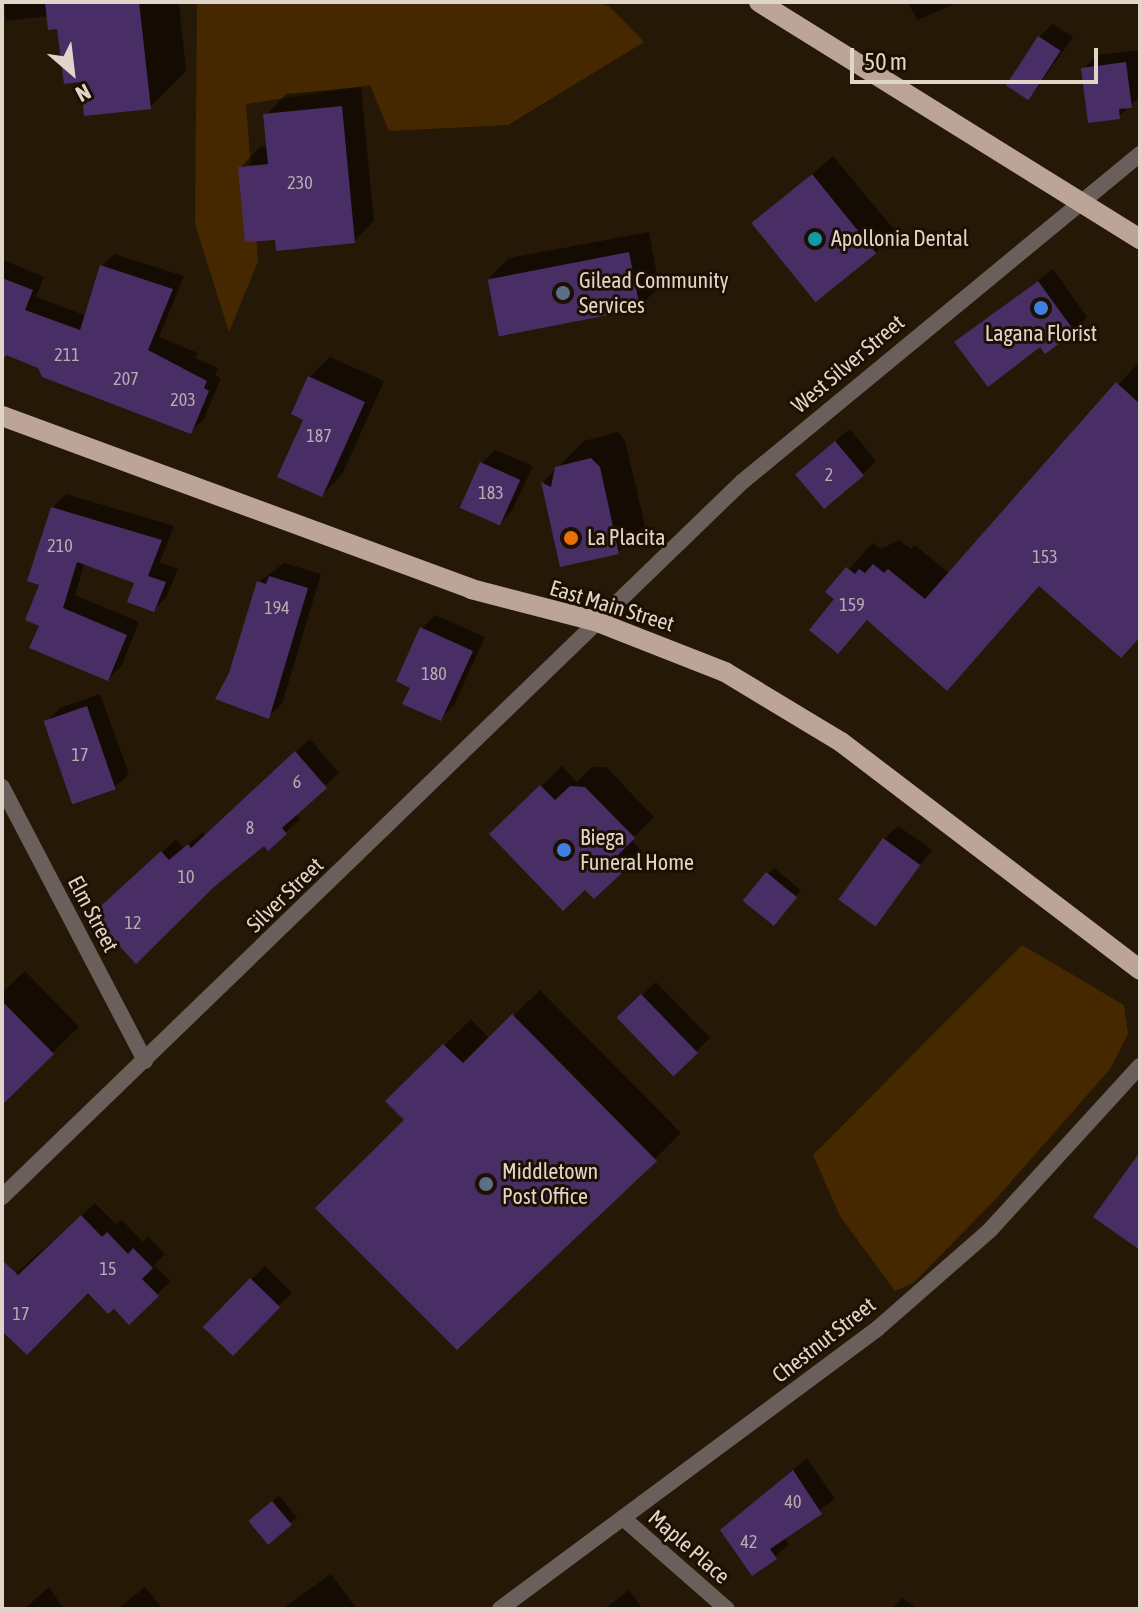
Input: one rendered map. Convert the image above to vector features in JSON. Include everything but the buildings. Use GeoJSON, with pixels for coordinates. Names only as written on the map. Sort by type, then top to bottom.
{"type":"FeatureCollection","features":[{"type":"Feature","properties":{"kind":"main road"},"geometry":{"type":"LineString","coordinates":[[759,2],[1082,199],[1140,239]]}},
{"type":"Feature","properties":{"kind":"main road","name":"East Main Street"},"geometry":{"type":"LineString","coordinates":[[2,416],[471,589],[595,621],[725,672],[824,730],[1140,970]]}},
{"type":"Feature","properties":{"kind":"street","name":"West Silver Street"},"geometry":{"type":"LineString","coordinates":[[595,621],[784,446],[1140,154]]}},
{"type":"Feature","properties":{"kind":"street","name":"Silver Street"},"geometry":{"type":"LineString","coordinates":[[2,1197],[595,621]]}},
{"type":"Feature","properties":{"kind":"street","name":"Elm Street"},"geometry":{"type":"LineString","coordinates":[[2,787],[145,1061]]}},
{"type":"Feature","properties":{"kind":"street","name":"Chestnut Street"},"geometry":{"type":"LineString","coordinates":[[500,1609],[877,1329],[990,1230],[1140,1066]]}},
{"type":"Feature","properties":{"kind":"street","name":"Maple Place"},"geometry":{"type":"LineString","coordinates":[[623,1518],[727,1609]]}},
{"type":"Feature","properties":{"kind":"shaded area"},"geometry":{"type":"Polygon","coordinates":[[[197,2],[596,2],[610,7],[644,42],[508,125],[389,131],[370,85],[246,104],[258,261],[229,332],[195,224],[197,2]]]}},
{"type":"Feature","properties":{"kind":"shaded area"},"geometry":{"type":"Polygon","coordinates":[[[1022,945],[1124,1005],[1128,1034],[1110,1069],[995,1200],[913,1283],[895,1291],[840,1216],[813,1155],[1022,945]]]}},
{"type":"Feature","properties":{"kind":"place","name":"Apollonia Dental"},"geometry":{"type":"Point","coordinates":[815,239]}},
{"type":"Feature","properties":{"kind":"place","name":"Gilead Community Services"},"geometry":{"type":"Point","coordinates":[563,293]}},
{"type":"Feature","properties":{"kind":"place","name":"Lagana Florist"},"geometry":{"type":"Point","coordinates":[1041,308]}},
{"type":"Feature","properties":{"kind":"place","name":"La Placita"},"geometry":{"type":"Point","coordinates":[571,538]}},
{"type":"Feature","properties":{"kind":"place","name":"Biega Funeral Home"},"geometry":{"type":"Point","coordinates":[564,850]}},
{"type":"Feature","properties":{"kind":"place","name":"Middletown Post Office"},"geometry":{"type":"Point","coordinates":[486,1184]}}]}
